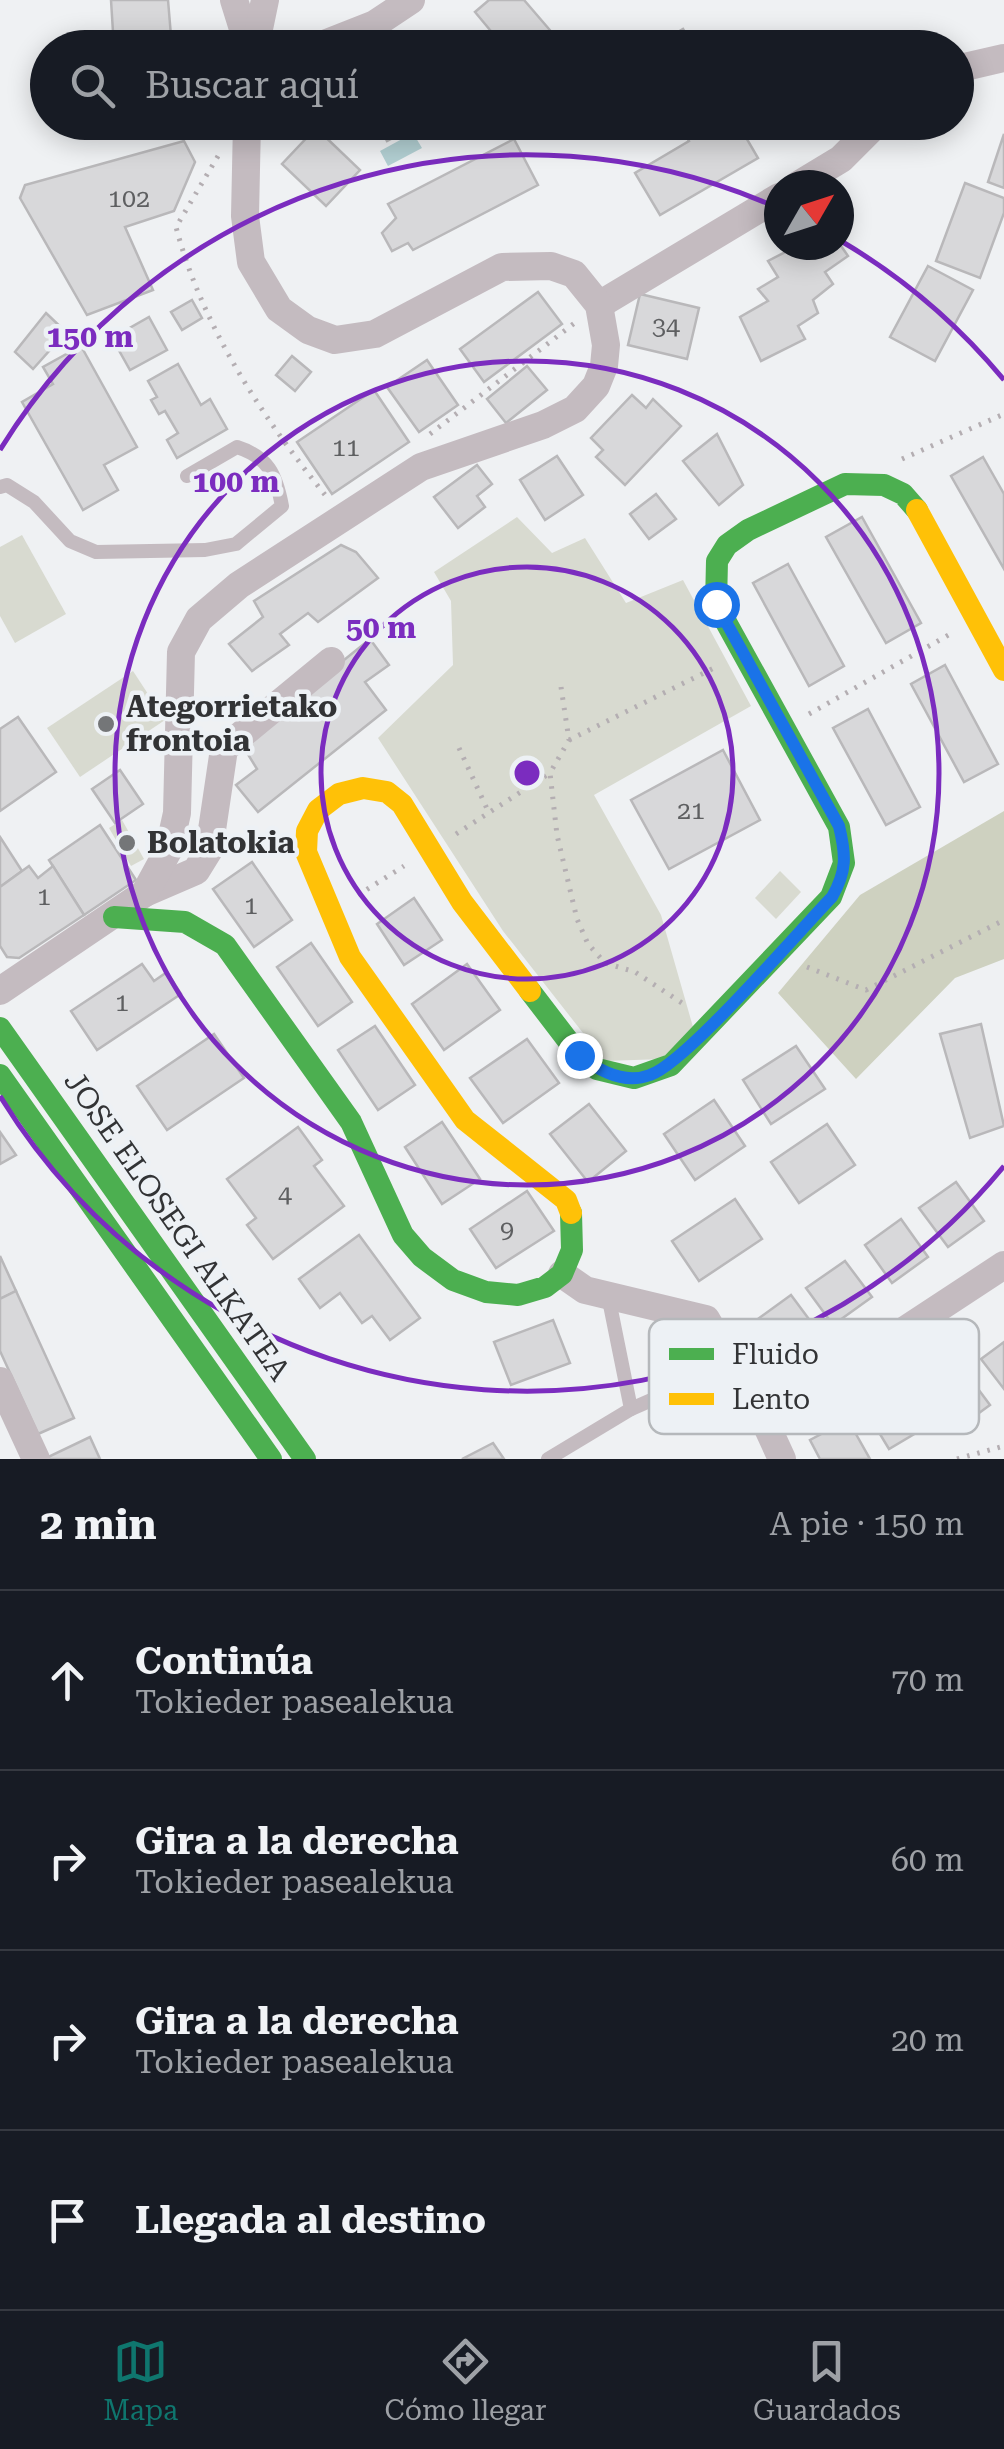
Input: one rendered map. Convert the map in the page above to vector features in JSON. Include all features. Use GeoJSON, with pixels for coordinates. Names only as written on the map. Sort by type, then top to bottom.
{"type":"FeatureCollection","features":[{"type":"Feature","properties":{"kind":"street"},"geometry":{"type":"LineString","coordinates":[[234,0],[245,30]]}},
{"type":"Feature","properties":{"kind":"street"},"geometry":{"type":"LineString","coordinates":[[257,30],[265,0]]}},
{"type":"Feature","properties":{"kind":"street"},"geometry":{"type":"LineString","coordinates":[[359,30],[411,0]]}},
{"type":"Feature","properties":{"kind":"street"},"geometry":{"type":"LineString","coordinates":[[974,65],[1004,58]]}},
{"type":"Feature","properties":{"kind":"street"},"geometry":{"type":"LineString","coordinates":[[146,893],[168,849],[177,814],[181,652],[199,619],[239,584],[421,468],[483,442],[544,426],[575,409],[596,386],[604,366],[606,345],[599,305],[574,274],[527,264],[502,267],[471,281],[375,334],[334,340],[308,330],[279,309],[251,262],[245,216],[245,140]]}},
{"type":"Feature","properties":{"kind":"street"},"geometry":{"type":"LineString","coordinates":[[823,170],[860,140]]}},
{"type":"Feature","properties":{"kind":"street"},"geometry":{"type":"LineString","coordinates":[[599,305],[764,205]]}},
{"type":"Feature","properties":{"kind":"street"},"geometry":{"type":"LineString","coordinates":[[114,917],[185,922],[226,946],[351,1122],[403,1234],[422,1257],[453,1280],[486,1292],[518,1295],[546,1287],[562,1274],[572,1250],[574,1222],[566,1200],[465,1120],[350,957],[306,852],[307,831],[318,810],[338,794],[364,788],[386,792],[402,804],[462,902],[579,1055],[614,1076],[650,1076],[671,1064],[832,897],[842,878],[846,857],[839,826],[716,604],[718,561],[727,545],[748,530],[845,484],[884,485],[902,494],[922,516],[1004,670]]}},
{"type":"Feature","properties":{"kind":"street"},"geometry":{"type":"LineString","coordinates":[[0,991],[146,893],[196,872],[209,850],[224,749],[332,661]]}},
{"type":"Feature","properties":{"kind":"street","name":"JOSE ELOSEGI ALKATEA"},"geometry":{"type":"LineString","coordinates":[[0,1028],[305,1459]]}},
{"type":"Feature","properties":{"kind":"street"},"geometry":{"type":"LineString","coordinates":[[0,1075],[271,1459]]}},
{"type":"Feature","properties":{"kind":"street"},"geometry":{"type":"LineString","coordinates":[[922,1319],[1004,1265]]}},
{"type":"Feature","properties":{"kind":"street"},"geometry":{"type":"LineString","coordinates":[[562,1274],[585,1290],[706,1319]]}},
{"type":"Feature","properties":{"kind":"street"},"geometry":{"type":"LineString","coordinates":[[0,1381],[36,1459]]}},
{"type":"Feature","properties":{"kind":"street"},"geometry":{"type":"LineString","coordinates":[[771,1434],[782,1459]]}},
{"type":"Feature","properties":{"kind":"lane"},"geometry":{"type":"LineString","coordinates":[[0,486],[7,485],[34,502],[70,540],[96,552],[205,550],[236,544],[282,506],[277,478],[258,454],[236,447],[187,476]]}},
{"type":"Feature","properties":{"kind":"lane"},"geometry":{"type":"LineString","coordinates":[[608,1296],[631,1409]]}},
{"type":"Feature","properties":{"kind":"lane"},"geometry":{"type":"LineString","coordinates":[[548,1459],[649,1401]]}},
{"type":"Feature","properties":{"kind":"path"},"geometry":{"type":"LineString","coordinates":[[244,156],[219,154],[176,227],[190,283],[275,433],[342,516]]}},
{"type":"Feature","properties":{"kind":"path"},"geometry":{"type":"LineString","coordinates":[[428,435],[599,305]]}},
{"type":"Feature","properties":{"kind":"path"},"geometry":{"type":"LineString","coordinates":[[922,453],[1004,414]]}},
{"type":"Feature","properties":{"kind":"path"},"geometry":{"type":"LineString","coordinates":[[798,720],[960,628]]}},
{"type":"Feature","properties":{"kind":"path"},"geometry":{"type":"LineString","coordinates":[[444,842],[550,773],[569,740],[692,679]]}},
{"type":"Feature","properties":{"kind":"path"},"geometry":{"type":"LineString","coordinates":[[561,687],[569,740]]}},
{"type":"Feature","properties":{"kind":"path"},"geometry":{"type":"LineString","coordinates":[[459,748],[489,813]]}},
{"type":"Feature","properties":{"kind":"path"},"geometry":{"type":"LineString","coordinates":[[550,773],[561,852],[577,919],[588,944],[605,964],[636,972],[687,1006]]}},
{"type":"Feature","properties":{"kind":"path"},"geometry":{"type":"LineString","coordinates":[[362,891],[409,864]]}},
{"type":"Feature","properties":{"kind":"path"},"geometry":{"type":"LineString","coordinates":[[795,961],[866,990],[1004,920]]}},
{"type":"Feature","properties":{"kind":"path"},"geometry":{"type":"LineString","coordinates":[[957,1459],[1004,1446]]}},
{"type":"Feature","properties":{"kind":"shaded area"},"geometry":{"type":"Polygon","coordinates":[[[517,517],[552,553],[585,538],[626,603],[683,580],[751,706],[594,795],[661,915],[693,1027],[664,1059],[605,1061],[503,931],[378,738],[453,665],[451,601],[434,572],[517,517]]]}},
{"type":"Feature","properties":{"kind":"shaded area"},"geometry":{"type":"Polygon","coordinates":[[[22,535],[66,614],[15,643],[0,616],[0,547],[22,535]]]}},
{"type":"Feature","properties":{"kind":"shaded area","name":"Ategorrietako frontoia"},"geometry":{"type":"Polygon","coordinates":[[[133,671],[165,720],[80,777],[47,728],[133,671]]]}},
{"type":"Feature","properties":{"kind":"shaded area","name":"Bolatokia"},"geometry":{"type":"Polygon","coordinates":[[[122,820],[144,859],[131,866],[109,828],[122,820]]]}},
{"type":"Feature","properties":{"kind":"shaded area"},"geometry":{"type":"Polygon","coordinates":[[[780,871],[801,892],[776,919],[755,898],[780,871]]]}},
{"type":"Feature","properties":{"kind":"green space"},"geometry":{"type":"Polygon","coordinates":[[[1004,811],[1004,959],[955,978],[856,1079],[778,993],[860,895],[1004,811]]]}},
{"type":"Feature","properties":{"kind":"water"},"geometry":{"type":"Polygon","coordinates":[[[400,140],[417,140],[422,148],[388,166],[380,151],[400,140]]]}},
{"type":"Feature","properties":{"kind":"building"},"geometry":{"type":"Polygon","coordinates":[[[111,0],[168,0],[170,30],[113,30],[111,0]]]}},
{"type":"Feature","properties":{"kind":"building"},"geometry":{"type":"Polygon","coordinates":[[[489,0],[524,0],[550,30],[490,30],[475,12],[489,0]]]}},
{"type":"Feature","properties":{"kind":"building"},"geometry":{"type":"Polygon","coordinates":[[[1004,134],[1004,188],[988,182],[1004,134]]]}},
{"type":"Feature","properties":{"kind":"building"},"geometry":{"type":"Polygon","coordinates":[[[305,140],[329,140],[360,170],[326,206],[282,164],[305,140]]]}},
{"type":"Feature","properties":{"kind":"building"},"geometry":{"type":"Polygon","coordinates":[[[512,140],[538,185],[413,250],[408,243],[392,251],[382,233],[396,218],[388,204],[512,140]]]}},
{"type":"Feature","properties":{"kind":"building"},"geometry":{"type":"Polygon","coordinates":[[[748,140],[758,158],[660,215],[635,173],[689,141],[748,140]]]}},
{"type":"Feature","properties":{"kind":"building"},"geometry":{"type":"Polygon","coordinates":[[[184,141],[195,162],[174,211],[125,227],[153,290],[87,315],[20,198],[25,185],[184,141]]]}},
{"type":"Feature","properties":{"kind":"building"},"geometry":{"type":"Polygon","coordinates":[[[965,183],[1004,198],[1004,213],[980,278],[936,261],[965,183]]]}},
{"type":"Feature","properties":{"kind":"building"},"geometry":{"type":"Polygon","coordinates":[[[842,260],[825,272],[833,284],[813,300],[818,313],[798,326],[805,339],[761,361],[740,317],[768,301],[758,289],[778,277],[768,261],[842,260]]]}},
{"type":"Feature","properties":{"kind":"building"},"geometry":{"type":"Polygon","coordinates":[[[928,266],[973,290],[935,361],[890,337],[928,266]]]}},
{"type":"Feature","properties":{"kind":"building"},"geometry":{"type":"Polygon","coordinates":[[[538,292],[562,324],[484,382],[460,349],[538,292]]]}},
{"type":"Feature","properties":{"kind":"building"},"geometry":{"type":"Polygon","coordinates":[[[640,294],[699,308],[687,359],[628,345],[640,294]]]}},
{"type":"Feature","properties":{"kind":"building"},"geometry":{"type":"Polygon","coordinates":[[[192,300],[202,318],[182,330],[171,312],[192,300]]]}},
{"type":"Feature","properties":{"kind":"building"},"geometry":{"type":"Polygon","coordinates":[[[46,313],[66,332],[33,369],[15,352],[46,313]]]}},
{"type":"Feature","properties":{"kind":"building"},"geometry":{"type":"Polygon","coordinates":[[[149,317],[167,350],[130,370],[112,338],[149,317]]]}},
{"type":"Feature","properties":{"kind":"building"},"geometry":{"type":"Polygon","coordinates":[[[81,346],[137,447],[104,465],[118,490],[83,510],[22,402],[53,384],[43,367],[81,346]]]}},
{"type":"Feature","properties":{"kind":"building"},"geometry":{"type":"Polygon","coordinates":[[[292,356],[311,372],[295,391],[276,375],[292,356]]]}},
{"type":"Feature","properties":{"kind":"building"},"geometry":{"type":"Polygon","coordinates":[[[427,360],[458,405],[419,432],[387,387],[427,360]]]}},
{"type":"Feature","properties":{"kind":"building"},"geometry":{"type":"Polygon","coordinates":[[[178,364],[201,405],[210,399],[227,429],[177,458],[167,440],[178,433],[165,411],[159,414],[151,400],[157,397],[148,381],[178,364]]]}},
{"type":"Feature","properties":{"kind":"building"},"geometry":{"type":"Polygon","coordinates":[[[527,366],[547,390],[506,423],[487,399],[527,366]]]}},
{"type":"Feature","properties":{"kind":"building"},"geometry":{"type":"Polygon","coordinates":[[[374,390],[409,442],[332,494],[297,442],[374,390]]]}},
{"type":"Feature","properties":{"kind":"building"},"geometry":{"type":"Polygon","coordinates":[[[632,395],[646,408],[653,399],[681,426],[625,485],[596,457],[603,450],[591,438],[632,395]]]}},
{"type":"Feature","properties":{"kind":"building"},"geometry":{"type":"Polygon","coordinates":[[[717,434],[743,485],[719,505],[683,461],[717,434]]]}},
{"type":"Feature","properties":{"kind":"building"},"geometry":{"type":"Polygon","coordinates":[[[557,456],[583,495],[545,520],[520,480],[557,456]]]}},
{"type":"Feature","properties":{"kind":"building"},"geometry":{"type":"Polygon","coordinates":[[[983,457],[1004,494],[1004,569],[951,476],[983,457]]]}},
{"type":"Feature","properties":{"kind":"building"},"geometry":{"type":"Polygon","coordinates":[[[477,465],[492,484],[477,496],[485,507],[458,528],[434,497],[477,465]]]}},
{"type":"Feature","properties":{"kind":"building"},"geometry":{"type":"Polygon","coordinates":[[[656,494],[676,519],[649,539],[630,514],[656,494]]]}},
{"type":"Feature","properties":{"kind":"building"},"geometry":{"type":"Polygon","coordinates":[[[862,517],[921,623],[886,643],[826,537],[862,517]]]}},
{"type":"Feature","properties":{"kind":"building"},"geometry":{"type":"Polygon","coordinates":[[[341,545],[356,552],[378,578],[318,622],[308,613],[280,634],[289,645],[252,671],[229,644],[263,617],[254,601],[341,545]]]}},
{"type":"Feature","properties":{"kind":"building"},"geometry":{"type":"Polygon","coordinates":[[[788,564],[844,666],[809,686],[753,583],[788,564]]]}},
{"type":"Feature","properties":{"kind":"building"},"geometry":{"type":"Polygon","coordinates":[[[370,639],[389,665],[365,682],[386,710],[258,812],[236,785],[257,769],[241,743],[370,639]]]}},
{"type":"Feature","properties":{"kind":"building"},"geometry":{"type":"Polygon","coordinates":[[[945,665],[998,764],[964,782],[911,684],[945,665]]]}},
{"type":"Feature","properties":{"kind":"building"},"geometry":{"type":"Polygon","coordinates":[[[868,709],[920,807],[886,825],[833,728],[868,709]]]}},
{"type":"Feature","properties":{"kind":"building"},"geometry":{"type":"Polygon","coordinates":[[[18,717],[56,772],[0,811],[0,729],[18,717]]]}},
{"type":"Feature","properties":{"kind":"building"},"geometry":{"type":"Polygon","coordinates":[[[723,750],[760,820],[669,869],[631,800],[723,750]]]}},
{"type":"Feature","properties":{"kind":"building"},"geometry":{"type":"Polygon","coordinates":[[[120,770],[143,804],[115,823],[92,789],[120,770]]]}},
{"type":"Feature","properties":{"kind":"building"},"geometry":{"type":"Polygon","coordinates":[[[100,825],[136,880],[84,915],[49,860],[100,825]]]}},
{"type":"Feature","properties":{"kind":"building"},"geometry":{"type":"Polygon","coordinates":[[[0,837],[22,871],[0,887],[0,837]]]}},
{"type":"Feature","properties":{"kind":"building"},"geometry":{"type":"Polygon","coordinates":[[[252,862],[292,920],[254,947],[213,889],[252,862]]]}},
{"type":"Feature","properties":{"kind":"building"},"geometry":{"type":"Polygon","coordinates":[[[29,866],[38,878],[53,866],[84,915],[19,958],[7,957],[0,946],[0,887],[29,866]]]}},
{"type":"Feature","properties":{"kind":"building"},"geometry":{"type":"Polygon","coordinates":[[[414,898],[442,940],[404,965],[377,924],[414,898]]]}},
{"type":"Feature","properties":{"kind":"building"},"geometry":{"type":"Polygon","coordinates":[[[311,943],[352,1002],[318,1026],[277,967],[311,943]]]}},
{"type":"Feature","properties":{"kind":"building"},"geometry":{"type":"Polygon","coordinates":[[[142,964],[154,981],[167,972],[181,994],[97,1050],[71,1011],[142,964]]]}},
{"type":"Feature","properties":{"kind":"building"},"geometry":{"type":"Polygon","coordinates":[[[467,964],[500,1010],[444,1050],[412,1004],[467,964]]]}},
{"type":"Feature","properties":{"kind":"building"},"geometry":{"type":"Polygon","coordinates":[[[981,1024],[1004,1126],[970,1138],[940,1034],[981,1024]]]}},
{"type":"Feature","properties":{"kind":"building"},"geometry":{"type":"Polygon","coordinates":[[[375,1026],[415,1085],[378,1110],[338,1050],[375,1026]]]}},
{"type":"Feature","properties":{"kind":"building"},"geometry":{"type":"Polygon","coordinates":[[[214,1034],[244,1078],[167,1130],[137,1086],[214,1034]]]}},
{"type":"Feature","properties":{"kind":"building"},"geometry":{"type":"Polygon","coordinates":[[[527,1039],[559,1083],[503,1123],[470,1078],[527,1039]]]}},
{"type":"Feature","properties":{"kind":"building"},"geometry":{"type":"Polygon","coordinates":[[[796,1046],[825,1089],[771,1124],[743,1080],[796,1046]]]}},
{"type":"Feature","properties":{"kind":"building"},"geometry":{"type":"Polygon","coordinates":[[[714,1100],[745,1146],[695,1180],[664,1134],[714,1100]]]}},
{"type":"Feature","properties":{"kind":"building"},"geometry":{"type":"Polygon","coordinates":[[[589,1104],[626,1151],[588,1182],[550,1134],[589,1104]]]}},
{"type":"Feature","properties":{"kind":"building"},"geometry":{"type":"Polygon","coordinates":[[[442,1122],[480,1179],[442,1204],[405,1147],[442,1122]]]}},
{"type":"Feature","properties":{"kind":"building"},"geometry":{"type":"Polygon","coordinates":[[[827,1124],[855,1165],[799,1203],[771,1162],[827,1124]]]}},
{"type":"Feature","properties":{"kind":"building"},"geometry":{"type":"Polygon","coordinates":[[[298,1127],[322,1160],[314,1166],[344,1206],[273,1259],[247,1225],[256,1218],[227,1179],[298,1127]]]}},
{"type":"Feature","properties":{"kind":"building"},"geometry":{"type":"Polygon","coordinates":[[[0,1132],[16,1155],[0,1164],[0,1132]]]}},
{"type":"Feature","properties":{"kind":"building"},"geometry":{"type":"Polygon","coordinates":[[[956,1182],[984,1221],[948,1247],[919,1208],[956,1182]]]}},
{"type":"Feature","properties":{"kind":"building"},"geometry":{"type":"Polygon","coordinates":[[[527,1191],[554,1231],[496,1268],[470,1229],[527,1191]]]}},
{"type":"Feature","properties":{"kind":"building"},"geometry":{"type":"Polygon","coordinates":[[[735,1199],[762,1239],[699,1281],[672,1241],[735,1199]]]}},
{"type":"Feature","properties":{"kind":"building"},"geometry":{"type":"Polygon","coordinates":[[[901,1219],[928,1257],[892,1283],[865,1245],[901,1219]]]}},
{"type":"Feature","properties":{"kind":"building"},"geometry":{"type":"Polygon","coordinates":[[[359,1235],[420,1318],[390,1340],[372,1316],[362,1323],[340,1293],[320,1308],[299,1279],[359,1235]]]}},
{"type":"Feature","properties":{"kind":"building"},"geometry":{"type":"Polygon","coordinates":[[[0,1256],[16,1291],[0,1299],[0,1256]]]}},
{"type":"Feature","properties":{"kind":"building"},"geometry":{"type":"Polygon","coordinates":[[[845,1261],[872,1297],[841,1319],[829,1319],[806,1288],[845,1261]]]}},
{"type":"Feature","properties":{"kind":"building"},"geometry":{"type":"Polygon","coordinates":[[[16,1291],[74,1418],[38,1434],[0,1351],[0,1299],[16,1291]]]}},
{"type":"Feature","properties":{"kind":"building"},"geometry":{"type":"Polygon","coordinates":[[[791,1295],[809,1319],[758,1319],[791,1295]]]}},
{"type":"Feature","properties":{"kind":"building"},"geometry":{"type":"Polygon","coordinates":[[[553,1320],[570,1363],[511,1385],[494,1342],[553,1320]]]}},
{"type":"Feature","properties":{"kind":"building"},"geometry":{"type":"Polygon","coordinates":[[[1004,1342],[1004,1389],[981,1359],[1004,1342]]]}},
{"type":"Feature","properties":{"kind":"building"},"geometry":{"type":"Polygon","coordinates":[[[979,1390],[990,1405],[979,1413],[979,1390]]]}},
{"type":"Feature","properties":{"kind":"building"},"geometry":{"type":"Polygon","coordinates":[[[821,1434],[856,1434],[870,1459],[820,1459],[810,1440],[821,1434]]]}},
{"type":"Feature","properties":{"kind":"building"},"geometry":{"type":"Polygon","coordinates":[[[880,1434],[914,1434],[889,1449],[880,1434]]]}},
{"type":"Feature","properties":{"kind":"building"},"geometry":{"type":"Polygon","coordinates":[[[90,1437],[100,1459],[49,1459],[48,1457],[90,1437]]]}},
{"type":"Feature","properties":{"kind":"building"},"geometry":{"type":"Polygon","coordinates":[[[493,1443],[504,1459],[462,1459],[493,1443]]]}},
{"type":"Feature","properties":{"kind":"traffic: fast"},"geometry":{"type":"LineString","coordinates":[[530,991],[579,1055],[597,1069],[634,1078],[671,1065],[831,897],[844,863],[839,827],[716,604],[717,561],[727,545],[748,530],[845,484],[884,485],[903,494],[917,510]]}},
{"type":"Feature","properties":{"kind":"traffic: fast"},"geometry":{"type":"LineString","coordinates":[[114,917],[185,922],[225,945],[351,1122],[403,1235],[422,1257],[453,1280],[486,1292],[518,1295],[545,1287],[562,1274],[572,1250],[571,1213]]}},
{"type":"Feature","properties":{"kind":"traffic: fast"},"geometry":{"type":"LineString","coordinates":[[0,1028],[305,1459]]}},
{"type":"Feature","properties":{"kind":"traffic: fast"},"geometry":{"type":"LineString","coordinates":[[0,1075],[271,1459]]}},
{"type":"Feature","properties":{"kind":"traffic: slow"},"geometry":{"type":"LineString","coordinates":[[917,510],[1004,670]]}},
{"type":"Feature","properties":{"kind":"traffic: slow"},"geometry":{"type":"LineString","coordinates":[[530,991],[462,902],[402,804],[387,792],[363,788],[339,794],[318,810],[307,831],[306,852],[350,957],[465,1120],[566,1200],[571,1213]]}},
{"type":"Feature","properties":{"kind":"place","name":"Ategorrietako frontoia"},"geometry":{"type":"Point","coordinates":[106,724]}},
{"type":"Feature","properties":{"kind":"place","name":"Bolatokia"},"geometry":{"type":"Point","coordinates":[127,843]}},
{"type":"Feature","properties":{"kind":"route"},"geometry":{"type":"LineString","coordinates":[[579,1055],[597,1069],[634,1078],[650,1076],[671,1064],[832,897],[842,878],[846,857],[839,826],[716,604]]}}]}
